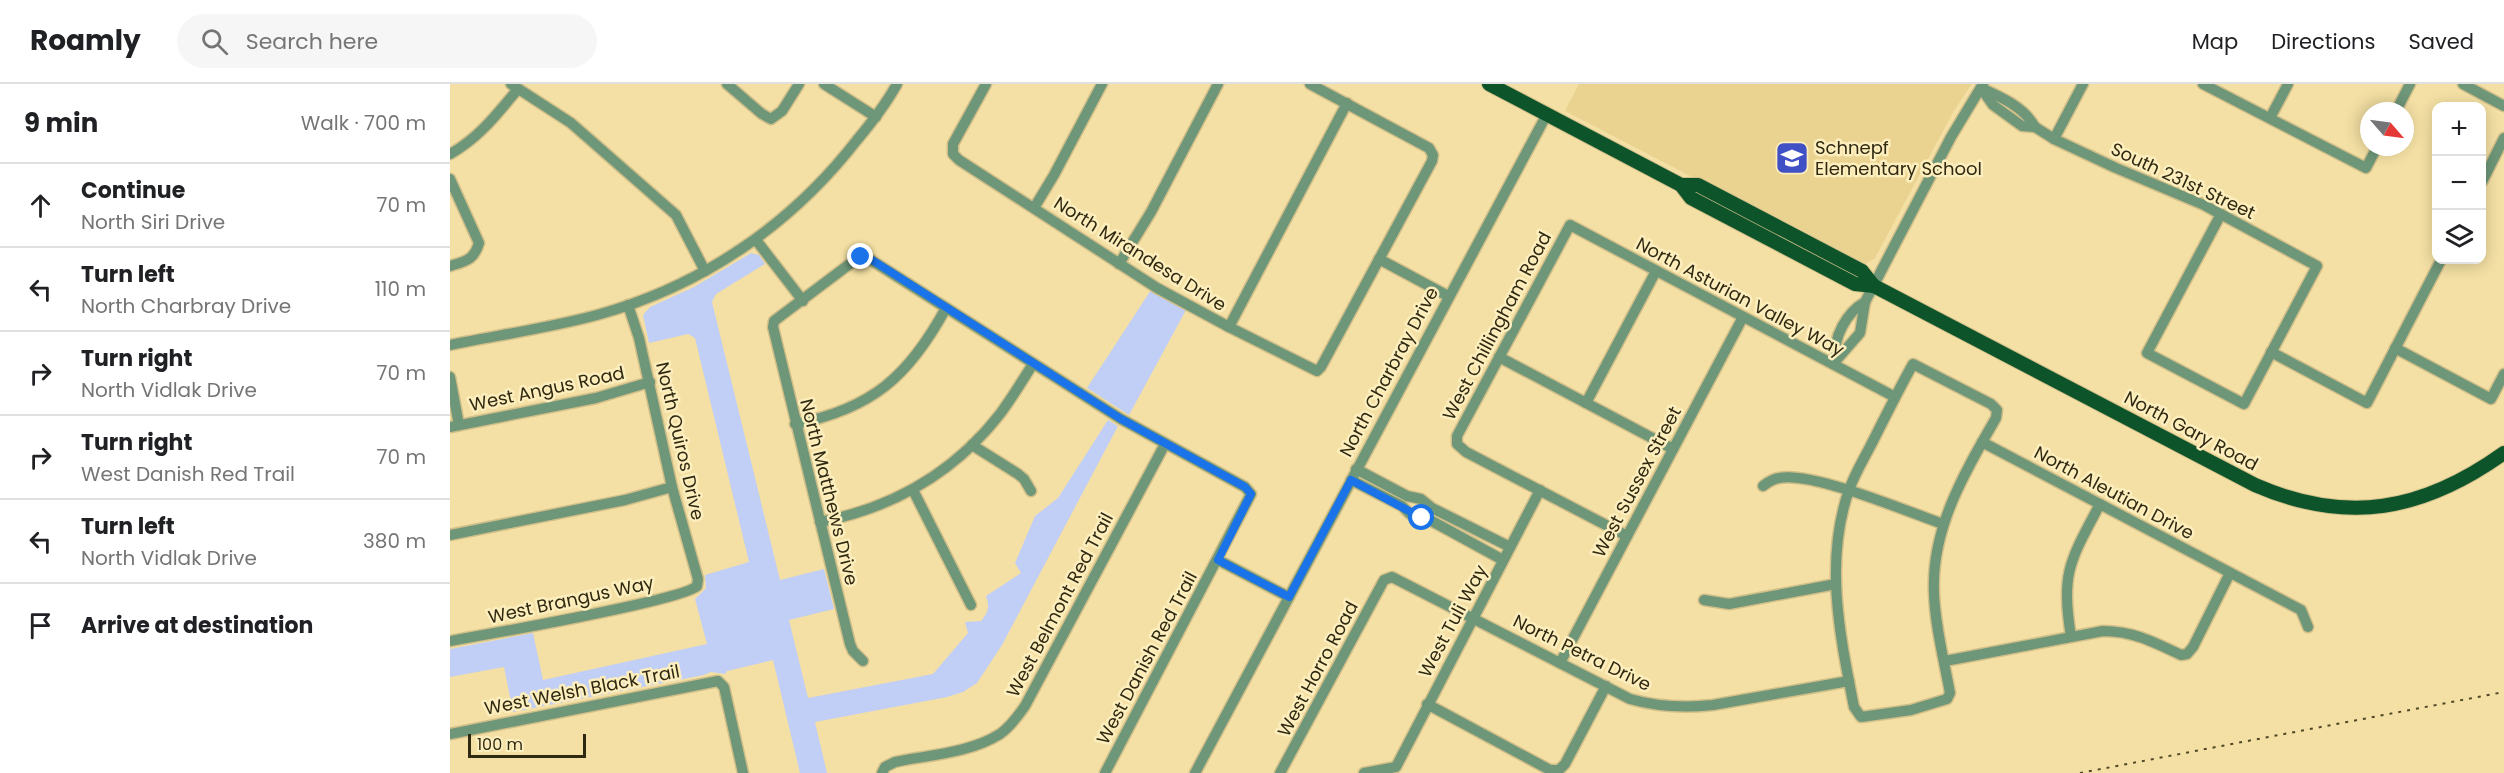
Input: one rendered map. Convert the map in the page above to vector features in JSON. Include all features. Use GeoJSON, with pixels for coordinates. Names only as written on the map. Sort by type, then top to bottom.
{"type":"FeatureCollection","features":[{"type":"Feature","properties":{"kind":"main road","name":"North Gary Road"},"geometry":{"type":"LineString","coordinates":[[1489,84],[1681,185],[1690,198],[1855,284],[1874,286],[2280,496],[2311,504],[2369,509],[2394,505],[2462,480],[2504,453]]}},
{"type":"Feature","properties":{"kind":"street"},"geometry":{"type":"LineString","coordinates":[[727,84],[762,114],[771,118],[782,111],[799,84]]}},
{"type":"Feature","properties":{"kind":"street"},"geometry":{"type":"LineString","coordinates":[[824,84],[876,117]]}},
{"type":"Feature","properties":{"kind":"street"},"geometry":{"type":"LineString","coordinates":[[450,345],[571,321],[628,305],[705,270],[756,240],[786,216],[817,186],[876,117],[897,84]]}},
{"type":"Feature","properties":{"kind":"street","name":"North Mirandesa Drive"},"geometry":{"type":"LineString","coordinates":[[986,84],[953,144],[953,154],[1157,288],[1229,327],[1317,370],[1322,367],[1379,259]]}},
{"type":"Feature","properties":{"kind":"street"},"geometry":{"type":"LineString","coordinates":[[1034,208],[1054,175],[1100,84]]}},
{"type":"Feature","properties":{"kind":"street"},"geometry":{"type":"LineString","coordinates":[[1119,264],[1151,212],[1218,84]]}},
{"type":"Feature","properties":{"kind":"street"},"geometry":{"type":"LineString","coordinates":[[1310,84],[1429,148],[1433,155],[1432,161],[1379,259],[1448,296]]}},
{"type":"Feature","properties":{"kind":"street"},"geometry":{"type":"LineString","coordinates":[[2054,139],[2083,84]]}},
{"type":"Feature","properties":{"kind":"street"},"geometry":{"type":"LineString","coordinates":[[2203,84],[2366,168],[2372,156]]}},
{"type":"Feature","properties":{"kind":"street"},"geometry":{"type":"LineString","coordinates":[[2270,118],[2288,84]]}},
{"type":"Feature","properties":{"kind":"street"},"geometry":{"type":"LineString","coordinates":[[2401,102],[2410,84]]}},
{"type":"Feature","properties":{"kind":"street"},"geometry":{"type":"LineString","coordinates":[[2463,84],[2504,106]]}},
{"type":"Feature","properties":{"kind":"street"},"geometry":{"type":"LineString","coordinates":[[1834,362],[1860,333],[1865,302],[1951,137],[1982,85]]}},
{"type":"Feature","properties":{"kind":"street","name":"South 231st Street"},"geometry":{"type":"LineString","coordinates":[[1982,85],[2029,117],[2035,127],[2054,139],[2221,214],[2317,266],[2271,352]]}},
{"type":"Feature","properties":{"kind":"street"},"geometry":{"type":"LineString","coordinates":[[450,154],[481,131],[514,86],[571,123],[676,215],[705,270]]}},
{"type":"Feature","properties":{"kind":"street"},"geometry":{"type":"LineString","coordinates":[[1229,327],[1347,104]]}},
{"type":"Feature","properties":{"kind":"street","name":"North Charbray Drive"},"geometry":{"type":"LineString","coordinates":[[1195,773],[1547,114]]}},
{"type":"Feature","properties":{"kind":"street"},"geometry":{"type":"LineString","coordinates":[[2486,172],[2504,138]]}},
{"type":"Feature","properties":{"kind":"street"},"geometry":{"type":"LineString","coordinates":[[450,179],[479,243],[476,254],[471,260],[450,266]]}},
{"type":"Feature","properties":{"kind":"street"},"geometry":{"type":"LineString","coordinates":[[2221,214],[2147,353],[2244,404],[2271,352],[2367,403],[2439,264]]}},
{"type":"Feature","properties":{"kind":"street","name":"North Asturian Valley Way"},"geometry":{"type":"LineString","coordinates":[[1570,225],[1743,317],[1834,362],[1895,397]]}},
{"type":"Feature","properties":{"kind":"street","name":"West Chillingham Road"},"geometry":{"type":"LineString","coordinates":[[1540,490],[1466,452],[1457,444],[1457,436],[1570,225]]}},
{"type":"Feature","properties":{"kind":"street"},"geometry":{"type":"LineString","coordinates":[[756,240],[803,301],[855,260],[861,257],[872,260],[1033,364],[1165,444]]}},
{"type":"Feature","properties":{"kind":"street"},"geometry":{"type":"LineString","coordinates":[[1586,403],[1656,271]]}},
{"type":"Feature","properties":{"kind":"street","name":"North Matthews Drive"},"geometry":{"type":"LineString","coordinates":[[803,301],[774,321],[772,327],[850,644],[853,651],[863,661]]}},
{"type":"Feature","properties":{"kind":"street"},"geometry":{"type":"LineString","coordinates":[[1834,362],[1834,349],[1842,324],[1856,307],[1865,302]]}},
{"type":"Feature","properties":{"kind":"street","name":"North Quiros Drive"},"geometry":{"type":"LineString","coordinates":[[628,305],[650,382],[672,487],[698,579],[697,586]]}},
{"type":"Feature","properties":{"kind":"street"},"geometry":{"type":"LineString","coordinates":[[795,424],[845,411],[885,387],[923,348],[946,308]]}},
{"type":"Feature","properties":{"kind":"street","name":"West Sussex Street"},"geometry":{"type":"LineString","coordinates":[[1560,663],[1743,317]]}},
{"type":"Feature","properties":{"kind":"street"},"geometry":{"type":"LineString","coordinates":[[1841,331],[1848,337],[1854,338]]}},
{"type":"Feature","properties":{"kind":"street"},"geometry":{"type":"LineString","coordinates":[[2395,348],[2491,399],[2504,374]]}},
{"type":"Feature","properties":{"kind":"street"},"geometry":{"type":"LineString","coordinates":[[1499,357],[1673,449]]}},
{"type":"Feature","properties":{"kind":"street"},"geometry":{"type":"LineString","coordinates":[[820,522],[866,510],[913,490],[937,475],[972,445],[1000,413],[1033,364]]}},
{"type":"Feature","properties":{"kind":"street"},"geometry":{"type":"LineString","coordinates":[[1913,364],[1991,404],[1997,410],[1996,418],[1952,501],[1943,524],[1934,572],[1934,595],[1950,693],[1947,699],[1911,710],[1861,717],[1854,707],[1837,612],[1836,584],[1840,532],[1849,491],[1895,397],[1913,364]]}},
{"type":"Feature","properties":{"kind":"street"},"geometry":{"type":"LineString","coordinates":[[450,377],[455,426]]}},
{"type":"Feature","properties":{"kind":"street","name":"West Angus Road"},"geometry":{"type":"LineString","coordinates":[[455,426],[596,398],[650,382]]}},
{"type":"Feature","properties":{"kind":"street","name":"North Aleutian Drive"},"geometry":{"type":"LineString","coordinates":[[1982,442],[2301,610],[2308,627]]}},
{"type":"Feature","properties":{"kind":"street","name":"West Danish Red Trail"},"geometry":{"type":"LineString","coordinates":[[1105,773],[1251,494],[1245,487],[1165,444]]}},
{"type":"Feature","properties":{"kind":"street","name":"West Belmont Red Trail"},"geometry":{"type":"LineString","coordinates":[[884,770],[895,762],[971,747],[1001,733],[1014,721],[1025,706],[1165,444]]}},
{"type":"Feature","properties":{"kind":"street"},"geometry":{"type":"LineString","coordinates":[[972,445],[1018,474],[1031,491]]}},
{"type":"Feature","properties":{"kind":"street"},"geometry":{"type":"LineString","coordinates":[[1356,469],[1407,496],[1428,503],[1432,508],[1510,547]]}},
{"type":"Feature","properties":{"kind":"street"},"geometry":{"type":"LineString","coordinates":[[1763,486],[1770,480],[1780,477],[1803,478],[1849,491],[1943,524]]}},
{"type":"Feature","properties":{"kind":"street"},"geometry":{"type":"LineString","coordinates":[[1351,480],[1503,560]]}},
{"type":"Feature","properties":{"kind":"street"},"geometry":{"type":"LineString","coordinates":[[450,535],[625,500],[672,487]]}},
{"type":"Feature","properties":{"kind":"street"},"geometry":{"type":"LineString","coordinates":[[913,490],[971,605]]}},
{"type":"Feature","properties":{"kind":"street"},"geometry":{"type":"LineString","coordinates":[[1540,490],[1627,536]]}},
{"type":"Feature","properties":{"kind":"street","name":"West Tuli Way"},"geometry":{"type":"LineString","coordinates":[[1364,773],[1396,767],[1540,490]]}},
{"type":"Feature","properties":{"kind":"street"},"geometry":{"type":"LineString","coordinates":[[1422,518],[1428,511],[1428,503]]}},
{"type":"Feature","properties":{"kind":"street"},"geometry":{"type":"LineString","coordinates":[[2071,636],[2066,592],[2071,561],[2100,504]]}},
{"type":"Feature","properties":{"kind":"street"},"geometry":{"type":"LineString","coordinates":[[1218,560],[1289,597]]}},
{"type":"Feature","properties":{"kind":"street"},"geometry":{"type":"LineString","coordinates":[[1945,661],[2103,631],[2124,631],[2147,638],[2181,655],[2187,654],[2193,647],[2230,573]]}},
{"type":"Feature","properties":{"kind":"street","name":"North Petra Drive"},"geometry":{"type":"LineString","coordinates":[[1384,580],[1392,577],[1397,579],[1630,699],[1649,705],[1695,707],[1849,681]]}},
{"type":"Feature","properties":{"kind":"street","name":"West Horro Road"},"geometry":{"type":"LineString","coordinates":[[1285,771],[1384,580]]}},
{"type":"Feature","properties":{"kind":"street"},"geometry":{"type":"LineString","coordinates":[[1704,600],[1717,604],[1728,604],[1836,584]]}},
{"type":"Feature","properties":{"kind":"street","name":"West Brangus Way"},"geometry":{"type":"LineString","coordinates":[[450,641],[647,602],[691,591],[697,586]]}},
{"type":"Feature","properties":{"kind":"street","name":"West Welsh Black Trail"},"geometry":{"type":"LineString","coordinates":[[450,734],[704,683],[721,683],[724,687],[743,773]]}},
{"type":"Feature","properties":{"kind":"street"},"geometry":{"type":"LineString","coordinates":[[1427,704],[1550,770],[1559,770],[1565,764],[1606,686]]}},
{"type":"Feature","properties":{"kind":"shaded area","name":"Schnepf Elementary School"},"geometry":{"type":"Polygon","coordinates":[[[1579,84],[1972,84],[1955,109],[1875,258],[1864,265],[1776,217],[1748,206],[1565,111],[1579,84]]]}},
{"type":"Feature","properties":{"kind":"shaded area"},"geometry":{"type":"Polygon","coordinates":[[[751,253],[759,255],[765,264],[716,294],[712,302],[780,580],[824,569],[834,609],[789,620],[808,698],[933,674],[968,633],[965,622],[981,621],[988,607],[986,596],[1021,573],[1015,563],[1035,516],[1058,498],[1108,420],[1118,426],[1002,645],[977,683],[963,692],[947,697],[815,722],[827,773],[800,773],[773,660],[727,671],[725,674],[711,672],[513,712],[504,667],[450,677],[450,649],[533,633],[543,680],[707,644],[695,599],[706,588],[705,575],[749,562],[695,338],[688,334],[649,343],[643,315],[650,307],[694,287],[751,253]]]}},
{"type":"Feature","properties":{"kind":"shaded area"},"geometry":{"type":"Polygon","coordinates":[[[1151,290],[1186,310],[1129,415],[1087,388],[1151,290]]]}},
{"type":"Feature","properties":{"kind":"railway"},"geometry":{"type":"LineString","coordinates":[[2080,773],[2504,692]]}},
{"type":"Feature","properties":{"kind":"place","name":"Schnepf Elementary School"},"geometry":{"type":"Point","coordinates":[1792,158]}},
{"type":"Feature","properties":{"kind":"route"},"geometry":{"type":"LineString","coordinates":[[861,257],[872,260],[1121,419],[1245,487],[1251,494],[1247,505],[1218,560],[1289,597],[1351,480],[1402,506],[1410,514],[1422,518]]}}]}
